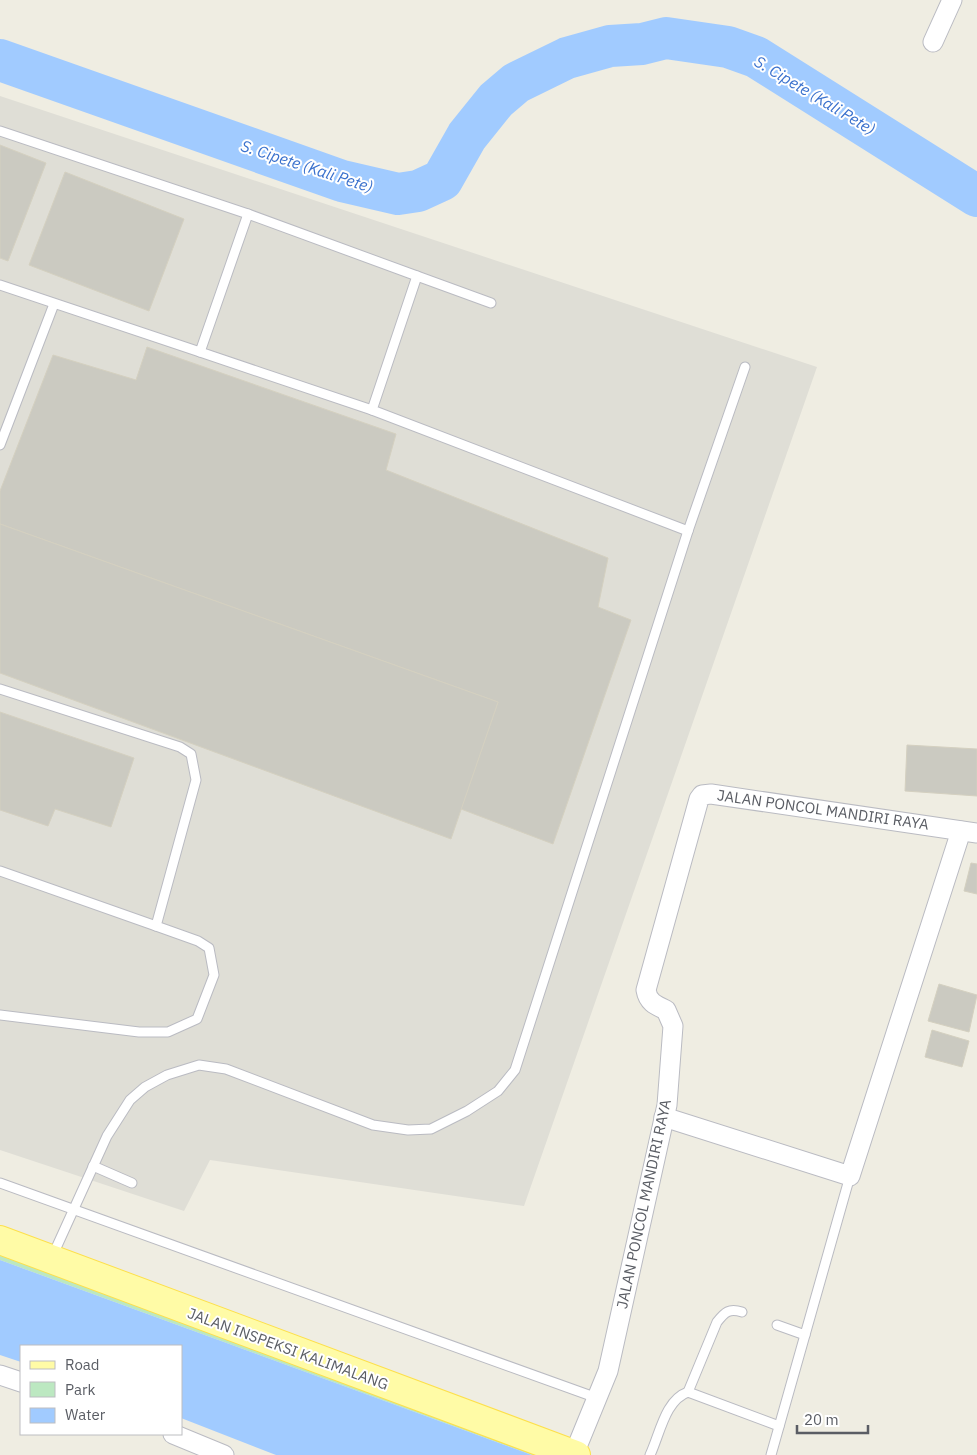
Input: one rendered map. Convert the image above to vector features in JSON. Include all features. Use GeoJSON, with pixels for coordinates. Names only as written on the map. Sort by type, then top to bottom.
{"type":"FeatureCollection","features":[{"type":"Feature","properties":{"kind":"main road","name":"JALAN INSPEKSI KALIMALANG"},"geometry":{"type":"LineString","coordinates":[[0,1240],[50,1261],[575,1454]]}},
{"type":"Feature","properties":{"kind":"street"},"geometry":{"type":"LineString","coordinates":[[933,42],[952,0]]}},
{"type":"Feature","properties":{"kind":"street","name":"JALAN PONCOL MANDIRI RAYA"},"geometry":{"type":"LineString","coordinates":[[575,1454],[608,1371],[664,1117],[673,1026],[666,1010],[652,1004],[647,997],[646,990],[696,808],[702,795],[711,794],[969,832]]}},
{"type":"Feature","properties":{"kind":"street"},"geometry":{"type":"LineString","coordinates":[[664,1117],[850,1176],[969,832]]}},
{"type":"Feature","properties":{"kind":"street"},"geometry":{"type":"LineString","coordinates":[[0,1375],[20,1382]]}},
{"type":"Feature","properties":{"kind":"street"},"geometry":{"type":"LineString","coordinates":[[175,1435],[224,1455]]}},
{"type":"Feature","properties":{"kind":"lane"},"geometry":{"type":"LineString","coordinates":[[0,131],[248,214],[491,303]]}},
{"type":"Feature","properties":{"kind":"lane"},"geometry":{"type":"LineString","coordinates":[[200,352],[248,214]]}},
{"type":"Feature","properties":{"kind":"lane"},"geometry":{"type":"LineString","coordinates":[[372,410],[417,276]]}},
{"type":"Feature","properties":{"kind":"lane"},"geometry":{"type":"LineString","coordinates":[[0,285],[372,410],[688,531]]}},
{"type":"Feature","properties":{"kind":"lane"},"geometry":{"type":"LineString","coordinates":[[0,445],[54,304]]}},
{"type":"Feature","properties":{"kind":"lane"},"geometry":{"type":"LineString","coordinates":[[50,1261],[107,1136],[130,1100],[145,1087],[167,1075],[199,1065],[226,1069],[373,1125],[408,1130],[431,1129],[467,1111],[498,1091],[515,1070],[688,531],[745,367]]}},
{"type":"Feature","properties":{"kind":"lane"},"geometry":{"type":"LineString","coordinates":[[0,689],[180,747],[190,754],[196,780],[156,926]]}},
{"type":"Feature","properties":{"kind":"lane"},"geometry":{"type":"LineString","coordinates":[[0,870],[198,941],[209,948],[213,959],[214,975],[197,1019],[168,1032],[140,1032],[0,1014]]}},
{"type":"Feature","properties":{"kind":"lane"},"geometry":{"type":"LineString","coordinates":[[93,1166],[132,1184]]}},
{"type":"Feature","properties":{"kind":"lane"},"geometry":{"type":"LineString","coordinates":[[771,1455],[850,1176]]}},
{"type":"Feature","properties":{"kind":"lane"},"geometry":{"type":"LineString","coordinates":[[0,1183],[597,1398]]}},
{"type":"Feature","properties":{"kind":"lane"},"geometry":{"type":"LineString","coordinates":[[688,1392],[717,1322],[725,1312],[733,1309],[742,1312]]}},
{"type":"Feature","properties":{"kind":"lane"},"geometry":{"type":"LineString","coordinates":[[777,1325],[805,1335]]}},
{"type":"Feature","properties":{"kind":"lane"},"geometry":{"type":"LineString","coordinates":[[650,1455],[669,1409],[677,1396],[688,1392],[780,1426]]}},
{"type":"Feature","properties":{"kind":"shaded area"},"geometry":{"type":"Polygon","coordinates":[[[0,96],[817,367],[524,1206],[210,1160],[184,1211],[0,1150],[0,96]]]}},
{"type":"Feature","properties":{"kind":"green space"},"geometry":{"type":"Polygon","coordinates":[[[0,1240],[576,1455],[532,1455],[0,1260],[0,1240]]]}},
{"type":"Feature","properties":{"kind":"water"},"geometry":{"type":"Polygon","coordinates":[[[0,1260],[532,1455],[276,1455],[182,1418],[182,1345],[20,1345],[20,1362],[0,1355],[0,1260]]]}},
{"type":"Feature","properties":{"kind":"building"},"geometry":{"type":"Polygon","coordinates":[[[0,145],[46,163],[8,261],[0,258],[0,145]]]}},
{"type":"Feature","properties":{"kind":"building"},"geometry":{"type":"Polygon","coordinates":[[[65,172],[184,219],[149,311],[29,265],[65,172]]]}},
{"type":"Feature","properties":{"kind":"building"},"geometry":{"type":"Polygon","coordinates":[[[147,347],[396,434],[386,470],[608,558],[598,607],[631,620],[553,844],[461,809],[498,702],[0,524],[0,491],[53,355],[136,380],[147,347]]]}},
{"type":"Feature","properties":{"kind":"building"},"geometry":{"type":"Polygon","coordinates":[[[0,524],[498,702],[451,839],[0,673],[0,524]]]}},
{"type":"Feature","properties":{"kind":"building"},"geometry":{"type":"Polygon","coordinates":[[[0,712],[134,758],[111,827],[55,809],[48,826],[0,810],[0,712]]]}},
{"type":"Feature","properties":{"kind":"building"},"geometry":{"type":"Polygon","coordinates":[[[907,745],[977,749],[977,796],[905,791],[907,745]]]}},
{"type":"Feature","properties":{"kind":"building"},"geometry":{"type":"Polygon","coordinates":[[[971,863],[977,864],[977,894],[964,891],[971,863]]]}},
{"type":"Feature","properties":{"kind":"building"},"geometry":{"type":"Polygon","coordinates":[[[939,984],[977,995],[969,1032],[928,1021],[939,984]]]}},
{"type":"Feature","properties":{"kind":"building"},"geometry":{"type":"Polygon","coordinates":[[[932,1030],[969,1041],[962,1067],[925,1057],[932,1030]]]}},
{"type":"Feature","properties":{"kind":"waterway","name":"S. Cipete (Kali Pete)"},"geometry":{"type":"LineString","coordinates":[[0,60],[342,181],[398,194],[418,191],[442,180],[467,136],[496,100],[516,83],[567,58],[610,46],[642,44],[666,38],[728,47],[756,57],[977,196]]}}]}
